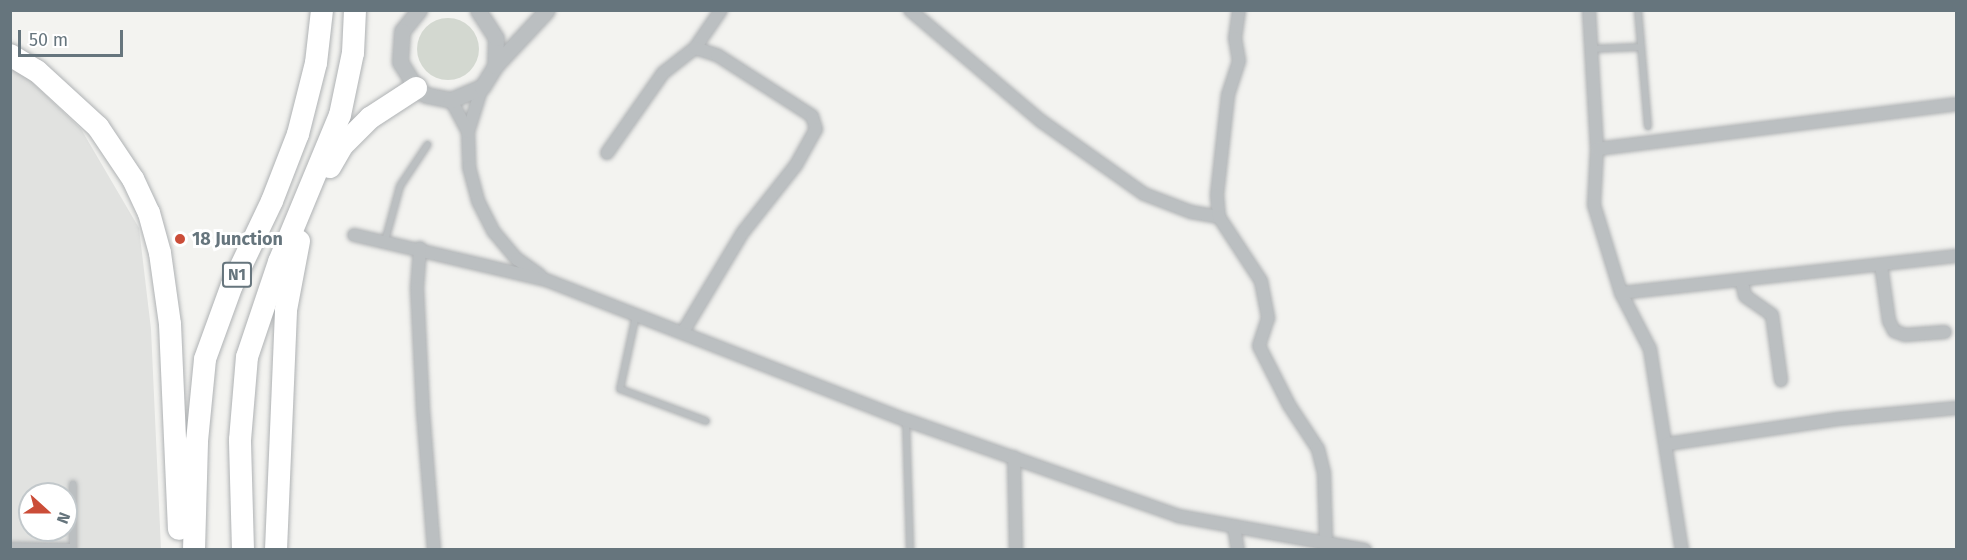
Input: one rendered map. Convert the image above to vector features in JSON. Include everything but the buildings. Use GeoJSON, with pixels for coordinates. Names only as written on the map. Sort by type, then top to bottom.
{"type":"FeatureCollection","features":[{"type":"Feature","properties":{"kind":"highway","name":"N1"},"geometry":{"type":"LineString","coordinates":[[194,549],[197,441],[205,359],[232,285],[272,201],[298,134],[316,63],[322,10]]}},
{"type":"Feature","properties":{"kind":"highway","name":"N1"},"geometry":{"type":"LineString","coordinates":[[243,549],[240,440],[248,357],[275,272],[340,115],[353,53],[355,10]]}},
{"type":"Feature","properties":{"kind":"highway"},"geometry":{"type":"LineString","coordinates":[[10,55],[36,71],[98,127],[133,179],[149,213],[160,253],[170,324],[181,549]]}},
{"type":"Feature","properties":{"kind":"highway"},"geometry":{"type":"LineString","coordinates":[[276,549],[286,310],[301,236],[325,174],[342,146],[370,118],[416,88]]}},
{"type":"Feature","properties":{"kind":"street"},"geometry":{"type":"LineString","coordinates":[[419,10],[402,31],[399,46],[405,76],[426,95],[451,100],[482,87]]}},
{"type":"Feature","properties":{"kind":"street"},"geometry":{"type":"LineString","coordinates":[[478,10],[496,38],[495,66]]}},
{"type":"Feature","properties":{"kind":"street"},"geometry":{"type":"LineString","coordinates":[[546,280],[517,259],[494,232],[478,201],[469,167],[468,132],[482,87],[495,66],[547,10]]}},
{"type":"Feature","properties":{"kind":"street"},"geometry":{"type":"LineString","coordinates":[[607,153],[663,73],[695,48],[721,10]]}},
{"type":"Feature","properties":{"kind":"street"},"geometry":{"type":"LineString","coordinates":[[910,10],[1041,121],[1144,194],[1218,217]]}},
{"type":"Feature","properties":{"kind":"street"},"geometry":{"type":"LineString","coordinates":[[1239,10],[1235,38],[1239,61],[1228,95],[1217,195],[1218,217],[1261,281],[1268,318],[1259,346],[1289,405],[1318,448],[1324,472],[1326,540]]}},
{"type":"Feature","properties":{"kind":"street"},"geometry":{"type":"LineString","coordinates":[[1589,10],[1589,49],[1597,149],[1594,205],[1621,293],[1650,349],[1682,549]]}},
{"type":"Feature","properties":{"kind":"street"},"geometry":{"type":"LineString","coordinates":[[683,332],[710,282],[743,232],[796,165],[816,129],[812,116],[717,55],[695,48]]}},
{"type":"Feature","properties":{"kind":"street"},"geometry":{"type":"LineString","coordinates":[[451,100],[468,132]]}},
{"type":"Feature","properties":{"kind":"street"},"geometry":{"type":"LineString","coordinates":[[1597,149],[1956,104]]}},
{"type":"Feature","properties":{"kind":"street"},"geometry":{"type":"LineString","coordinates":[[354,235],[420,248],[546,280],[906,420],[1178,516],[1326,540],[1365,549]]}},
{"type":"Feature","properties":{"kind":"street"},"geometry":{"type":"LineString","coordinates":[[420,248],[417,288],[423,411],[434,549]]}},
{"type":"Feature","properties":{"kind":"street"},"geometry":{"type":"LineString","coordinates":[[1621,293],[1742,282],[1956,256]]}},
{"type":"Feature","properties":{"kind":"street"},"geometry":{"type":"LineString","coordinates":[[1881,265],[1888,321],[1894,331],[1905,335],[1945,332]]}},
{"type":"Feature","properties":{"kind":"street"},"geometry":{"type":"LineString","coordinates":[[1742,282],[1745,296],[1772,315],[1781,380]]}},
{"type":"Feature","properties":{"kind":"street"},"geometry":{"type":"LineString","coordinates":[[1667,444],[1838,419],[1956,408]]}},
{"type":"Feature","properties":{"kind":"street"},"geometry":{"type":"LineString","coordinates":[[1014,457],[1016,549]]}},
{"type":"Feature","properties":{"kind":"street"},"geometry":{"type":"LineString","coordinates":[[1234,526],[1238,549]]}},
{"type":"Feature","properties":{"kind":"lane"},"geometry":{"type":"LineString","coordinates":[[1638,10],[1648,127]]}},
{"type":"Feature","properties":{"kind":"lane"},"geometry":{"type":"LineString","coordinates":[[1589,49],[1640,47]]}},
{"type":"Feature","properties":{"kind":"lane"},"geometry":{"type":"LineString","coordinates":[[385,241],[400,186],[428,144]]}},
{"type":"Feature","properties":{"kind":"lane"},"geometry":{"type":"LineString","coordinates":[[636,314],[620,388],[706,421]]}},
{"type":"Feature","properties":{"kind":"lane"},"geometry":{"type":"LineString","coordinates":[[906,420],[910,549]]}},
{"type":"Feature","properties":{"kind":"lane"},"geometry":{"type":"LineString","coordinates":[[10,546],[73,548]]}},
{"type":"Feature","properties":{"kind":"shaded area"},"geometry":{"type":"Polygon","coordinates":[[[442,18],[454,18],[470,27],[477,37],[479,49],[477,61],[470,71],[454,80],[442,80],[431,75],[422,66],[417,55],[417,43],[422,32],[431,23],[442,18]]]}},
{"type":"Feature","properties":{"kind":"shaded area"},"geometry":{"type":"Polygon","coordinates":[[[10,61],[81,129],[139,228],[151,329],[161,549],[11,549],[10,61]]]}},
{"type":"Feature","properties":{"kind":"place","name":"18 Junction"},"geometry":{"type":"Point","coordinates":[180,239]}}]}
